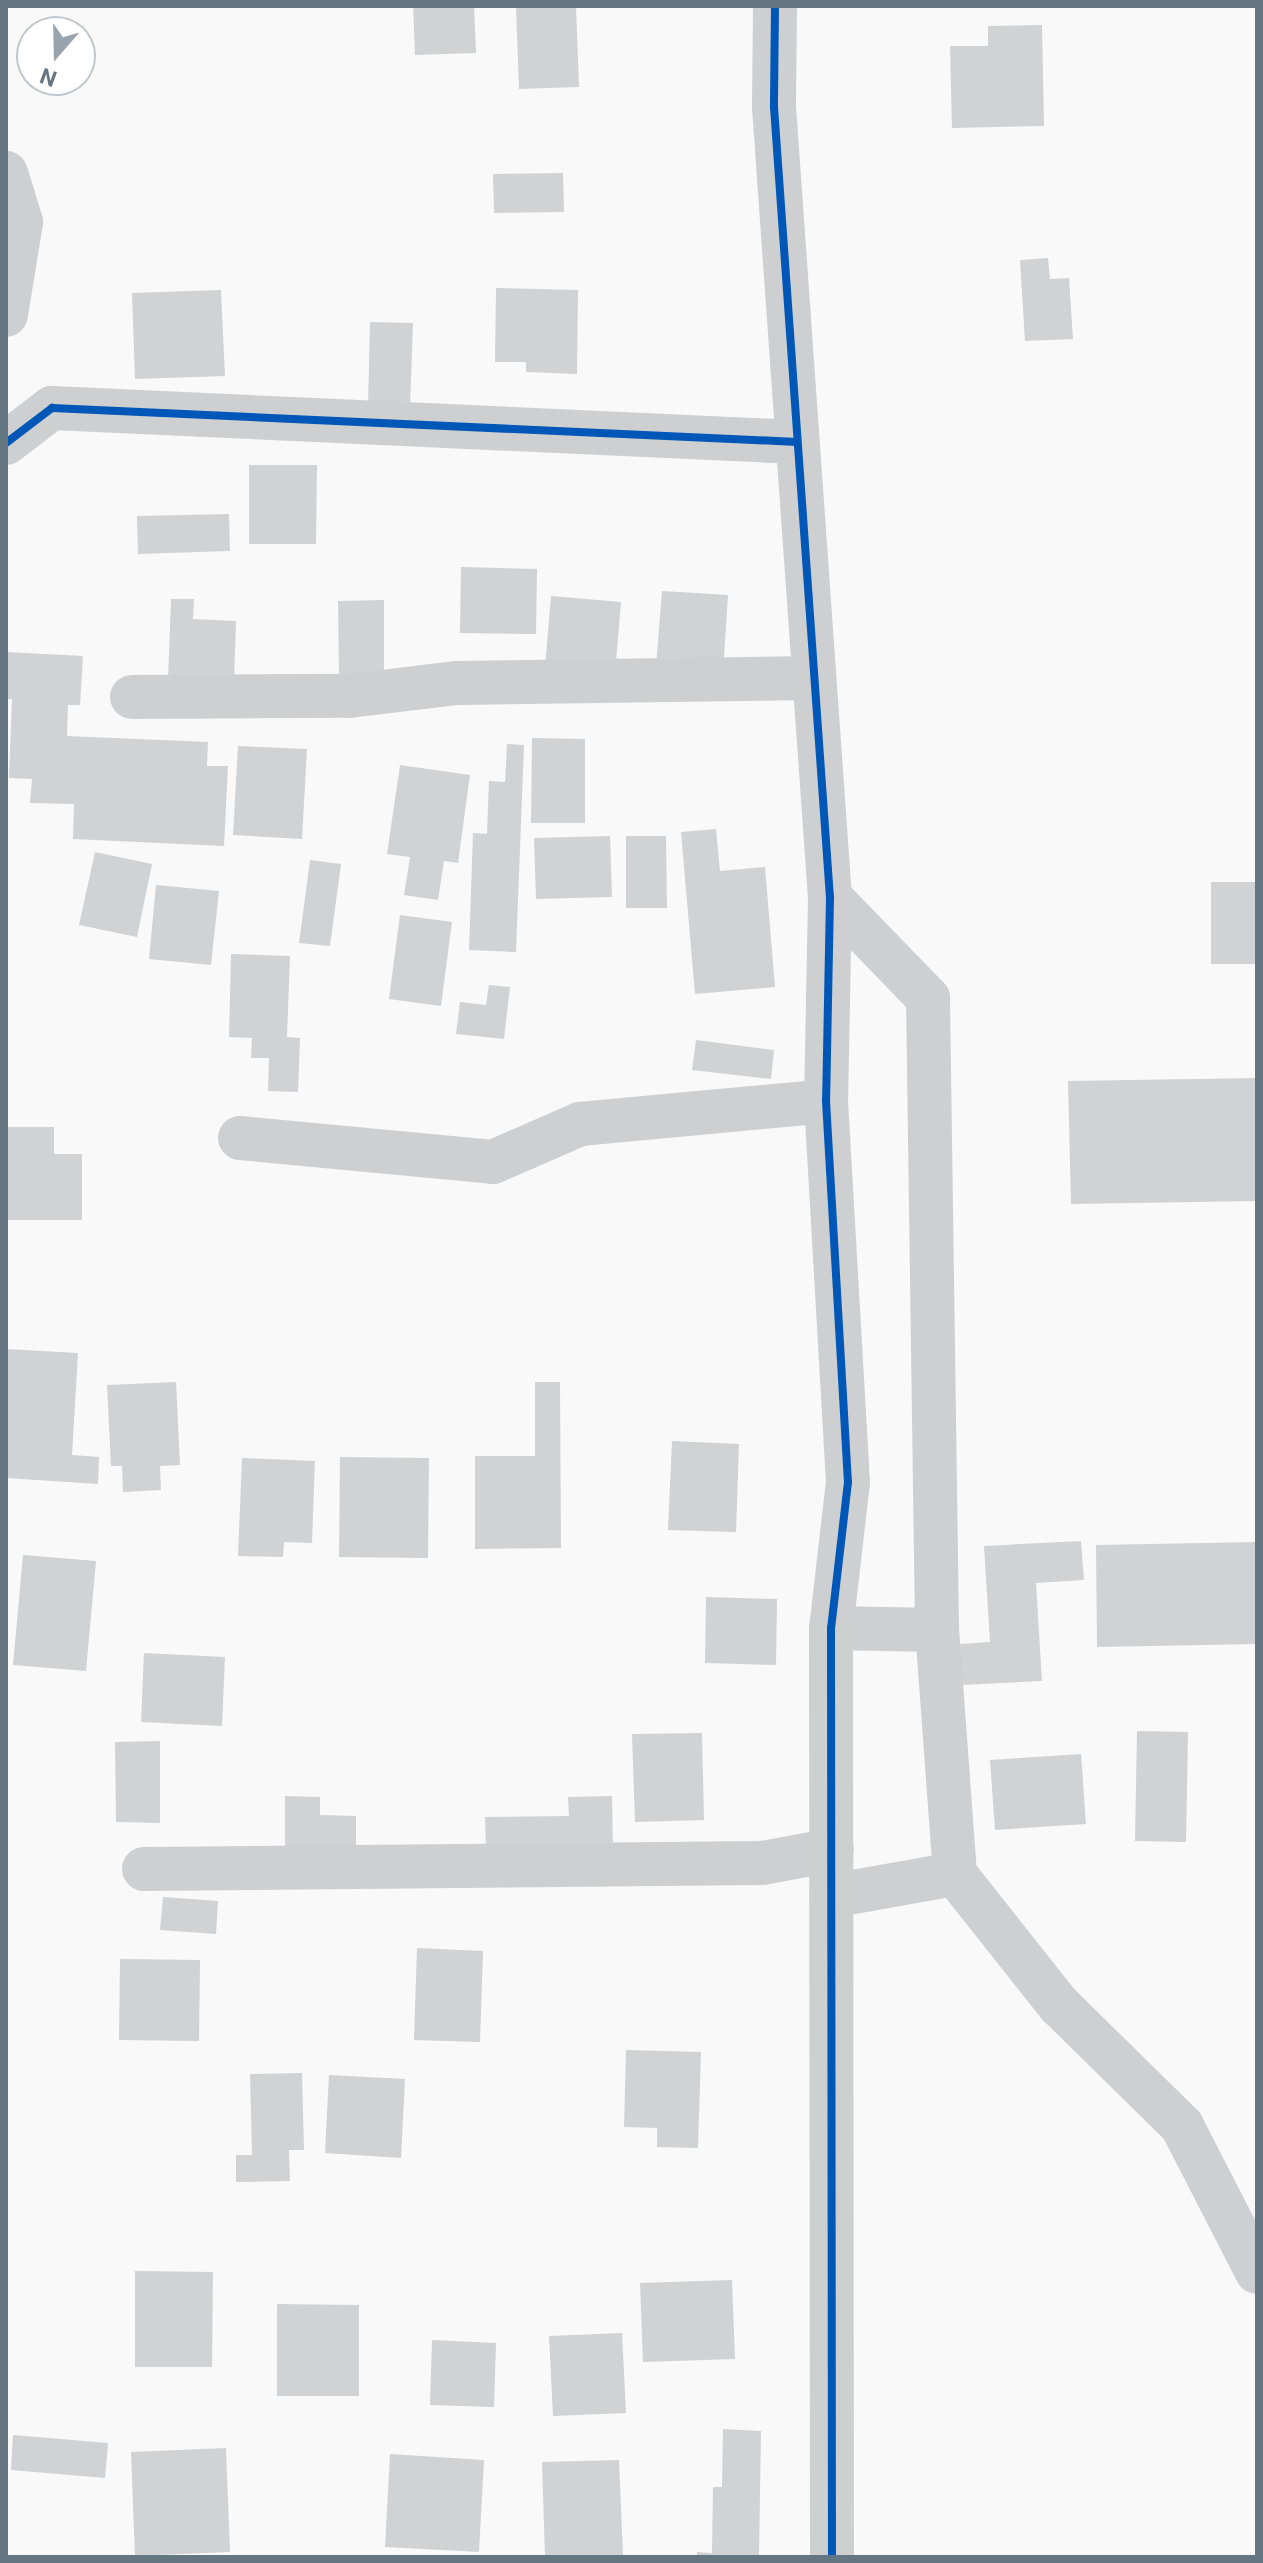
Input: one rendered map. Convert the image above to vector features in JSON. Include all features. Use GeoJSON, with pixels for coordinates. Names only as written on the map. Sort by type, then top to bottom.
{"type":"FeatureCollection","features":[{"type":"Feature","properties":{"kind":"street"},"geometry":{"type":"LineString","coordinates":[[775,6],[774,107],[830,897],[826,1101],[848,1482],[831,1628],[832,2557]]}},
{"type":"Feature","properties":{"kind":"street"},"geometry":{"type":"LineString","coordinates":[[6,173],[21,222],[6,315]]}},
{"type":"Feature","properties":{"kind":"street"},"geometry":{"type":"LineString","coordinates":[[6,443],[52,408],[797,442]]}},
{"type":"Feature","properties":{"kind":"street"},"geometry":{"type":"LineString","coordinates":[[132,697],[349,696],[457,683],[814,678]]}},
{"type":"Feature","properties":{"kind":"street"},"geometry":{"type":"LineString","coordinates":[[830,897],[928,998],[937,1630],[955,1874],[1059,2005],[1182,2126],[1257,2272]]}},
{"type":"Feature","properties":{"kind":"street"},"geometry":{"type":"LineString","coordinates":[[240,1138],[493,1162],[580,1124],[826,1101]]}},
{"type":"Feature","properties":{"kind":"street"},"geometry":{"type":"LineString","coordinates":[[831,1628],[937,1630]]}},
{"type":"Feature","properties":{"kind":"street"},"geometry":{"type":"LineString","coordinates":[[144,1869],[762,1863],[832,1850]]}},
{"type":"Feature","properties":{"kind":"street"},"geometry":{"type":"LineString","coordinates":[[831,1896],[955,1874]]}},
{"type":"Feature","properties":{"kind":"building"},"geometry":{"type":"Polygon","coordinates":[[[413,6],[474,6],[476,53],[415,55],[413,6]]]}},
{"type":"Feature","properties":{"kind":"building"},"geometry":{"type":"Polygon","coordinates":[[[516,6],[576,6],[579,87],[519,89],[516,6]]]}},
{"type":"Feature","properties":{"kind":"building"},"geometry":{"type":"Polygon","coordinates":[[[1042,25],[1044,126],[952,128],[950,46],[988,46],[988,26],[1042,25]]]}},
{"type":"Feature","properties":{"kind":"building"},"geometry":{"type":"Polygon","coordinates":[[[563,173],[564,212],[494,213],[493,174],[563,173]]]}},
{"type":"Feature","properties":{"kind":"building"},"geometry":{"type":"Polygon","coordinates":[[[1048,258],[1050,279],[1069,278],[1073,339],[1025,341],[1020,260],[1048,258]]]}},
{"type":"Feature","properties":{"kind":"building"},"geometry":{"type":"Polygon","coordinates":[[[496,288],[578,290],[577,374],[526,372],[526,362],[495,362],[496,288]]]}},
{"type":"Feature","properties":{"kind":"building"},"geometry":{"type":"Polygon","coordinates":[[[221,290],[225,376],[135,379],[132,293],[221,290]]]}},
{"type":"Feature","properties":{"kind":"building"},"geometry":{"type":"Polygon","coordinates":[[[370,322],[413,323],[410,408],[368,407],[370,322]]]}},
{"type":"Feature","properties":{"kind":"building"},"geometry":{"type":"Polygon","coordinates":[[[249,465],[317,465],[316,544],[249,544],[249,465]]]}},
{"type":"Feature","properties":{"kind":"building"},"geometry":{"type":"Polygon","coordinates":[[[229,514],[230,551],[138,554],[137,516],[229,514]]]}},
{"type":"Feature","properties":{"kind":"building"},"geometry":{"type":"Polygon","coordinates":[[[461,567],[537,569],[536,634],[460,633],[461,567]]]}},
{"type":"Feature","properties":{"kind":"building"},"geometry":{"type":"Polygon","coordinates":[[[662,591],[728,595],[723,672],[656,667],[662,591]]]}},
{"type":"Feature","properties":{"kind":"building"},"geometry":{"type":"Polygon","coordinates":[[[551,596],[621,602],[615,674],[545,667],[551,596]]]}},
{"type":"Feature","properties":{"kind":"building"},"geometry":{"type":"Polygon","coordinates":[[[171,599],[194,599],[193,619],[236,621],[234,683],[168,680],[171,599]]]}},
{"type":"Feature","properties":{"kind":"building"},"geometry":{"type":"Polygon","coordinates":[[[384,600],[384,674],[339,675],[338,601],[384,600]]]}},
{"type":"Feature","properties":{"kind":"building"},"geometry":{"type":"Polygon","coordinates":[[[6,652],[83,656],[80,705],[68,705],[67,736],[208,742],[207,766],[228,766],[224,846],[73,839],[74,804],[30,803],[32,779],[9,778],[12,699],[6,699],[6,652]]]}},
{"type":"Feature","properties":{"kind":"building"},"geometry":{"type":"Polygon","coordinates":[[[532,738],[585,739],[585,823],[531,823],[532,738]]]}},
{"type":"Feature","properties":{"kind":"building"},"geometry":{"type":"Polygon","coordinates":[[[507,744],[524,745],[516,952],[469,950],[473,833],[487,834],[489,781],[505,782],[507,744]]]}},
{"type":"Feature","properties":{"kind":"building"},"geometry":{"type":"Polygon","coordinates":[[[238,746],[307,749],[302,839],[233,835],[238,746]]]}},
{"type":"Feature","properties":{"kind":"building"},"geometry":{"type":"Polygon","coordinates":[[[400,765],[470,775],[458,863],[444,861],[438,900],[404,895],[410,857],[387,854],[400,765]]]}},
{"type":"Feature","properties":{"kind":"building"},"geometry":{"type":"Polygon","coordinates":[[[716,829],[720,871],[765,867],[775,987],[695,994],[681,832],[716,829]]]}},
{"type":"Feature","properties":{"kind":"building"},"geometry":{"type":"Polygon","coordinates":[[[610,836],[612,897],[536,899],[534,838],[610,836]]]}},
{"type":"Feature","properties":{"kind":"building"},"geometry":{"type":"Polygon","coordinates":[[[626,836],[666,836],[667,908],[626,908],[626,836]]]}},
{"type":"Feature","properties":{"kind":"building"},"geometry":{"type":"Polygon","coordinates":[[[95,852],[152,864],[137,937],[79,925],[95,852]]]}},
{"type":"Feature","properties":{"kind":"building"},"geometry":{"type":"Polygon","coordinates":[[[310,860],[341,864],[330,946],[299,943],[310,860]]]}},
{"type":"Feature","properties":{"kind":"building"},"geometry":{"type":"Polygon","coordinates":[[[1211,882],[1257,882],[1257,964],[1211,964],[1211,882]]]}},
{"type":"Feature","properties":{"kind":"building"},"geometry":{"type":"Polygon","coordinates":[[[156,885],[219,891],[211,965],[149,959],[156,885]]]}},
{"type":"Feature","properties":{"kind":"building"},"geometry":{"type":"Polygon","coordinates":[[[400,915],[452,922],[441,1006],[389,999],[400,915]]]}},
{"type":"Feature","properties":{"kind":"building"},"geometry":{"type":"Polygon","coordinates":[[[231,954],[290,956],[287,1037],[300,1038],[298,1092],[268,1091],[269,1058],[251,1058],[252,1038],[229,1037],[231,954]]]}},
{"type":"Feature","properties":{"kind":"building"},"geometry":{"type":"Polygon","coordinates":[[[489,985],[510,987],[504,1039],[456,1034],[460,1002],[486,1005],[489,985]]]}},
{"type":"Feature","properties":{"kind":"building"},"geometry":{"type":"Polygon","coordinates":[[[696,1040],[774,1050],[771,1079],[692,1070],[696,1040]]]}},
{"type":"Feature","properties":{"kind":"building"},"geometry":{"type":"Polygon","coordinates":[[[1257,1078],[1257,1201],[1071,1204],[1068,1081],[1257,1078]]]}},
{"type":"Feature","properties":{"kind":"building"},"geometry":{"type":"Polygon","coordinates":[[[6,1127],[54,1127],[54,1154],[82,1154],[82,1220],[6,1220],[6,1127]]]}},
{"type":"Feature","properties":{"kind":"building"},"geometry":{"type":"Polygon","coordinates":[[[6,1349],[78,1353],[72,1455],[99,1457],[98,1484],[6,1478],[6,1349]]]}},
{"type":"Feature","properties":{"kind":"building"},"geometry":{"type":"Polygon","coordinates":[[[176,1382],[180,1465],[160,1466],[161,1490],[123,1492],[122,1466],[111,1466],[107,1385],[176,1382]]]}},
{"type":"Feature","properties":{"kind":"building"},"geometry":{"type":"Polygon","coordinates":[[[535,1382],[560,1382],[561,1548],[475,1549],[475,1456],[535,1456],[535,1382]]]}},
{"type":"Feature","properties":{"kind":"building"},"geometry":{"type":"Polygon","coordinates":[[[672,1441],[739,1444],[736,1532],[668,1530],[672,1441]]]}},
{"type":"Feature","properties":{"kind":"building"},"geometry":{"type":"Polygon","coordinates":[[[340,1457],[429,1458],[428,1558],[339,1557],[340,1457]]]}},
{"type":"Feature","properties":{"kind":"building"},"geometry":{"type":"Polygon","coordinates":[[[242,1458],[315,1461],[312,1543],[284,1542],[283,1557],[238,1556],[242,1458]]]}},
{"type":"Feature","properties":{"kind":"building"},"geometry":{"type":"Polygon","coordinates":[[[1081,1541],[1084,1580],[1036,1583],[1042,1681],[962,1685],[960,1644],[990,1642],[984,1546],[1081,1541]]]}},
{"type":"Feature","properties":{"kind":"building"},"geometry":{"type":"Polygon","coordinates":[[[1257,1542],[1257,1644],[1097,1647],[1096,1545],[1257,1542]]]}},
{"type":"Feature","properties":{"kind":"building"},"geometry":{"type":"Polygon","coordinates":[[[23,1555],[96,1561],[86,1671],[13,1665],[23,1555]]]}},
{"type":"Feature","properties":{"kind":"building"},"geometry":{"type":"Polygon","coordinates":[[[706,1597],[777,1599],[776,1665],[705,1663],[706,1597]]]}},
{"type":"Feature","properties":{"kind":"building"},"geometry":{"type":"Polygon","coordinates":[[[144,1653],[225,1657],[222,1726],[141,1722],[144,1653]]]}},
{"type":"Feature","properties":{"kind":"building"},"geometry":{"type":"Polygon","coordinates":[[[1137,1731],[1188,1732],[1186,1842],[1135,1841],[1137,1731]]]}},
{"type":"Feature","properties":{"kind":"building"},"geometry":{"type":"Polygon","coordinates":[[[702,1733],[704,1820],[635,1822],[632,1734],[702,1733]]]}},
{"type":"Feature","properties":{"kind":"building"},"geometry":{"type":"Polygon","coordinates":[[[160,1741],[160,1823],[116,1822],[115,1742],[160,1741]]]}},
{"type":"Feature","properties":{"kind":"building"},"geometry":{"type":"Polygon","coordinates":[[[1081,1754],[1086,1824],[995,1830],[990,1760],[1081,1754]]]}},
{"type":"Feature","properties":{"kind":"building"},"geometry":{"type":"Polygon","coordinates":[[[285,1796],[320,1797],[320,1815],[356,1816],[356,1851],[285,1850],[285,1796]]]}},
{"type":"Feature","properties":{"kind":"building"},"geometry":{"type":"Polygon","coordinates":[[[612,1796],[613,1849],[486,1852],[485,1817],[569,1816],[568,1797],[612,1796]]]}},
{"type":"Feature","properties":{"kind":"building"},"geometry":{"type":"Polygon","coordinates":[[[163,1897],[218,1901],[216,1934],[160,1930],[163,1897]]]}},
{"type":"Feature","properties":{"kind":"building"},"geometry":{"type":"Polygon","coordinates":[[[417,1948],[483,1951],[480,2042],[414,2040],[417,1948]]]}},
{"type":"Feature","properties":{"kind":"building"},"geometry":{"type":"Polygon","coordinates":[[[120,1959],[200,1960],[199,2041],[119,2040],[120,1959]]]}},
{"type":"Feature","properties":{"kind":"building"},"geometry":{"type":"Polygon","coordinates":[[[626,2050],[701,2052],[698,2148],[657,2147],[657,2128],[624,2127],[626,2050]]]}},
{"type":"Feature","properties":{"kind":"building"},"geometry":{"type":"Polygon","coordinates":[[[302,2073],[304,2150],[289,2150],[290,2181],[236,2182],[236,2155],[252,2155],[250,2074],[302,2073]]]}},
{"type":"Feature","properties":{"kind":"building"},"geometry":{"type":"Polygon","coordinates":[[[329,2075],[405,2079],[401,2158],[325,2153],[329,2075]]]}},
{"type":"Feature","properties":{"kind":"building"},"geometry":{"type":"Polygon","coordinates":[[[135,2271],[213,2272],[212,2367],[135,2367],[135,2271]]]}},
{"type":"Feature","properties":{"kind":"building"},"geometry":{"type":"Polygon","coordinates":[[[732,2280],[735,2359],[643,2362],[640,2283],[732,2280]]]}},
{"type":"Feature","properties":{"kind":"building"},"geometry":{"type":"Polygon","coordinates":[[[277,2304],[359,2305],[359,2396],[277,2396],[277,2304]]]}},
{"type":"Feature","properties":{"kind":"building"},"geometry":{"type":"Polygon","coordinates":[[[622,2333],[626,2413],[553,2416],[549,2336],[622,2333]]]}},
{"type":"Feature","properties":{"kind":"building"},"geometry":{"type":"Polygon","coordinates":[[[432,2340],[496,2343],[494,2407],[430,2405],[432,2340]]]}},
{"type":"Feature","properties":{"kind":"building"},"geometry":{"type":"Polygon","coordinates":[[[723,2429],[761,2431],[759,2557],[697,2557],[697,2552],[712,2553],[713,2487],[722,2487],[723,2429]]]}},
{"type":"Feature","properties":{"kind":"building"},"geometry":{"type":"Polygon","coordinates":[[[13,2435],[108,2443],[105,2478],[11,2470],[13,2435]]]}},
{"type":"Feature","properties":{"kind":"building"},"geometry":{"type":"Polygon","coordinates":[[[226,2448],[230,2552],[135,2556],[131,2452],[226,2448]]]}},
{"type":"Feature","properties":{"kind":"building"},"geometry":{"type":"Polygon","coordinates":[[[390,2454],[484,2460],[479,2552],[385,2547],[390,2454]]]}},
{"type":"Feature","properties":{"kind":"building"},"geometry":{"type":"Polygon","coordinates":[[[619,2460],[623,2555],[545,2557],[542,2462],[619,2460]]]}},
{"type":"Feature","properties":{"kind":"cycle path"},"geometry":{"type":"LineString","coordinates":[[775,6],[774,107],[830,897],[826,1101],[848,1482],[831,1628],[832,2557]]}},
{"type":"Feature","properties":{"kind":"cycle path"},"geometry":{"type":"LineString","coordinates":[[6,443],[52,408],[797,442]]}}]}
